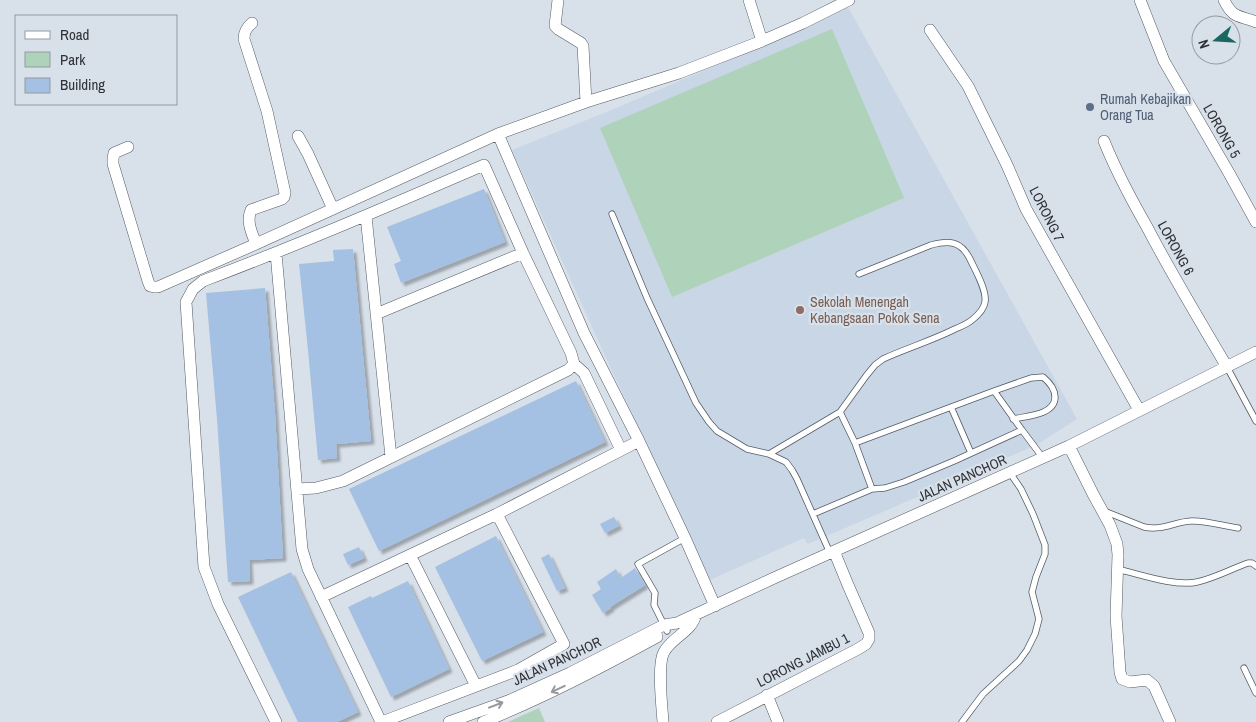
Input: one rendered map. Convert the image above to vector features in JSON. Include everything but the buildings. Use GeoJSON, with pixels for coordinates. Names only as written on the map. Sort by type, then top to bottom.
{"type":"FeatureCollection","features":[{"type":"Feature","properties":{"kind":"street"},"geometry":{"type":"LineString","coordinates":[[558,0],[555,26],[581,42],[583,46],[586,102]]}},
{"type":"Feature","properties":{"kind":"street"},"geometry":{"type":"LineString","coordinates":[[749,0],[762,41]]}},
{"type":"Feature","properties":{"kind":"street"},"geometry":{"type":"LineString","coordinates":[[128,147],[114,153],[113,164],[150,286],[158,287],[498,134],[586,102],[679,73],[762,41],[849,0]]}},
{"type":"Feature","properties":{"kind":"street","name":"LORONG 5"},"geometry":{"type":"LineString","coordinates":[[1140,0],[1164,62],[1256,222]]}},
{"type":"Feature","properties":{"kind":"street"},"geometry":{"type":"LineString","coordinates":[[1224,0],[1229,10],[1237,16],[1256,22]]}},
{"type":"Feature","properties":{"kind":"street"},"geometry":{"type":"LineString","coordinates":[[252,23],[246,28],[244,39],[267,111],[285,193],[282,199],[251,210],[249,225],[256,244]]}},
{"type":"Feature","properties":{"kind":"street","name":"LORONG 7"},"geometry":{"type":"LineString","coordinates":[[930,30],[968,86],[1007,165],[1026,209],[1139,410]]}},
{"type":"Feature","properties":{"kind":"street"},"geometry":{"type":"LineString","coordinates":[[498,134],[584,333],[639,441],[715,606]]}},
{"type":"Feature","properties":{"kind":"street"},"geometry":{"type":"LineString","coordinates":[[298,136],[333,209]]}},
{"type":"Feature","properties":{"kind":"street","name":"LORONG 6"},"geometry":{"type":"LineString","coordinates":[[1104,141],[1139,213],[1227,367]]}},
{"type":"Feature","properties":{"kind":"street"},"geometry":{"type":"LineString","coordinates":[[276,722],[218,604],[204,567],[186,302],[193,289],[203,281],[366,216],[484,165],[574,364],[584,374],[620,450]]}},
{"type":"Feature","properties":{"kind":"street"},"geometry":{"type":"LineString","coordinates":[[366,216],[391,457]]}},
{"type":"Feature","properties":{"kind":"street"},"geometry":{"type":"LineString","coordinates":[[276,253],[302,549],[308,569],[382,722],[518,670],[564,644],[497,514]]}},
{"type":"Feature","properties":{"kind":"street"},"geometry":{"type":"LineString","coordinates":[[376,314],[523,253]]}},
{"type":"Feature","properties":{"kind":"street","name":"JALAN PANCHOR"},"geometry":{"type":"LineString","coordinates":[[450,722],[508,701],[832,552],[1043,458],[1256,352]]}},
{"type":"Feature","properties":{"kind":"street"},"geometry":{"type":"LineString","coordinates":[[297,489],[316,488],[343,481],[568,370],[574,364]]}},
{"type":"Feature","properties":{"kind":"street"},"geometry":{"type":"LineString","coordinates":[[321,597],[497,514],[639,441]]}},
{"type":"Feature","properties":{"kind":"street"},"geometry":{"type":"LineString","coordinates":[[1069,446],[1110,525],[1116,544],[1118,556],[1116,616],[1122,678],[1130,682],[1147,680],[1154,686],[1170,722]]}},
{"type":"Feature","properties":{"kind":"street","name":"LORONG JAMBU 1"},"geometry":{"type":"LineString","coordinates":[[717,722],[866,644],[869,639],[869,633],[832,552]]}},
{"type":"Feature","properties":{"kind":"street"},"geometry":{"type":"LineString","coordinates":[[410,555],[476,686]]}},
{"type":"Feature","properties":{"kind":"street"},"geometry":{"type":"LineString","coordinates":[[662,722],[661,659],[668,647],[693,623],[696,614]]}},
{"type":"Feature","properties":{"kind":"street","name":"JALAN PANCHOR"},"geometry":{"type":"LineString","coordinates":[[483,722],[570,683],[665,628]]}},
{"type":"Feature","properties":{"kind":"street"},"geometry":{"type":"LineString","coordinates":[[768,695],[778,722]]}},
{"type":"Feature","properties":{"kind":"lane"},"geometry":{"type":"LineString","coordinates":[[612,214],[647,298],[700,408],[709,422],[717,430],[746,449],[769,454],[786,462],[792,470],[832,552]]}},
{"type":"Feature","properties":{"kind":"lane"},"geometry":{"type":"LineString","coordinates":[[769,454],[840,412],[866,376],[883,359],[945,334],[971,321],[981,311],[985,302],[985,293],[966,251],[953,243],[931,244],[859,274]]}},
{"type":"Feature","properties":{"kind":"lane"},"geometry":{"type":"LineString","coordinates":[[1227,367],[1256,421]]}},
{"type":"Feature","properties":{"kind":"lane"},"geometry":{"type":"LineString","coordinates":[[855,443],[1031,378],[1043,377],[1048,381],[1055,393],[1055,402],[1051,408],[1014,419]]}},
{"type":"Feature","properties":{"kind":"lane"},"geometry":{"type":"LineString","coordinates":[[994,391],[1043,458]]}},
{"type":"Feature","properties":{"kind":"lane"},"geometry":{"type":"LineString","coordinates":[[951,407],[971,453]]}},
{"type":"Feature","properties":{"kind":"lane"},"geometry":{"type":"LineString","coordinates":[[840,412],[855,443],[872,489]]}},
{"type":"Feature","properties":{"kind":"lane"},"geometry":{"type":"LineString","coordinates":[[813,514],[872,489],[885,488],[904,482],[1022,430]]}},
{"type":"Feature","properties":{"kind":"lane"},"geometry":{"type":"LineString","coordinates":[[962,722],[984,694],[1019,661],[1035,634],[1039,619],[1032,592],[1045,554],[1045,545],[1021,489],[1010,473]]}},
{"type":"Feature","properties":{"kind":"lane"},"geometry":{"type":"LineString","coordinates":[[1102,510],[1150,529],[1193,521],[1238,528]]}},
{"type":"Feature","properties":{"kind":"lane"},"geometry":{"type":"LineString","coordinates":[[665,628],[654,605],[655,593],[638,564],[685,538]]}},
{"type":"Feature","properties":{"kind":"lane"},"geometry":{"type":"LineString","coordinates":[[1117,569],[1172,582],[1195,583],[1248,563],[1256,566]]}},
{"type":"Feature","properties":{"kind":"lane"},"geometry":{"type":"LineString","coordinates":[[1244,668],[1256,693]]}},
{"type":"Feature","properties":{"kind":"shaded area","name":"Sekolah Menengah Kebangsaan Pokok Sena"},"geometry":{"type":"Polygon","coordinates":[[[848,7],[1077,419],[1038,444],[936,489],[808,544],[804,538],[710,580],[607,360],[512,150],[755,49],[848,7]]]}},
{"type":"Feature","properties":{"kind":"green space"},"geometry":{"type":"Polygon","coordinates":[[[832,29],[904,198],[672,297],[600,128],[832,29]]]}},
{"type":"Feature","properties":{"kind":"green space"},"geometry":{"type":"Polygon","coordinates":[[[539,708],[545,722],[508,722],[539,708]]]}},
{"type":"Feature","properties":{"kind":"place","name":"Rumah Kebajikan Orang Tua"},"geometry":{"type":"Point","coordinates":[1090,107]}},
{"type":"Feature","properties":{"kind":"place","name":"Sekolah Menengah Kebangsaan Pokok Sena"},"geometry":{"type":"Point","coordinates":[800,310]}}]}
